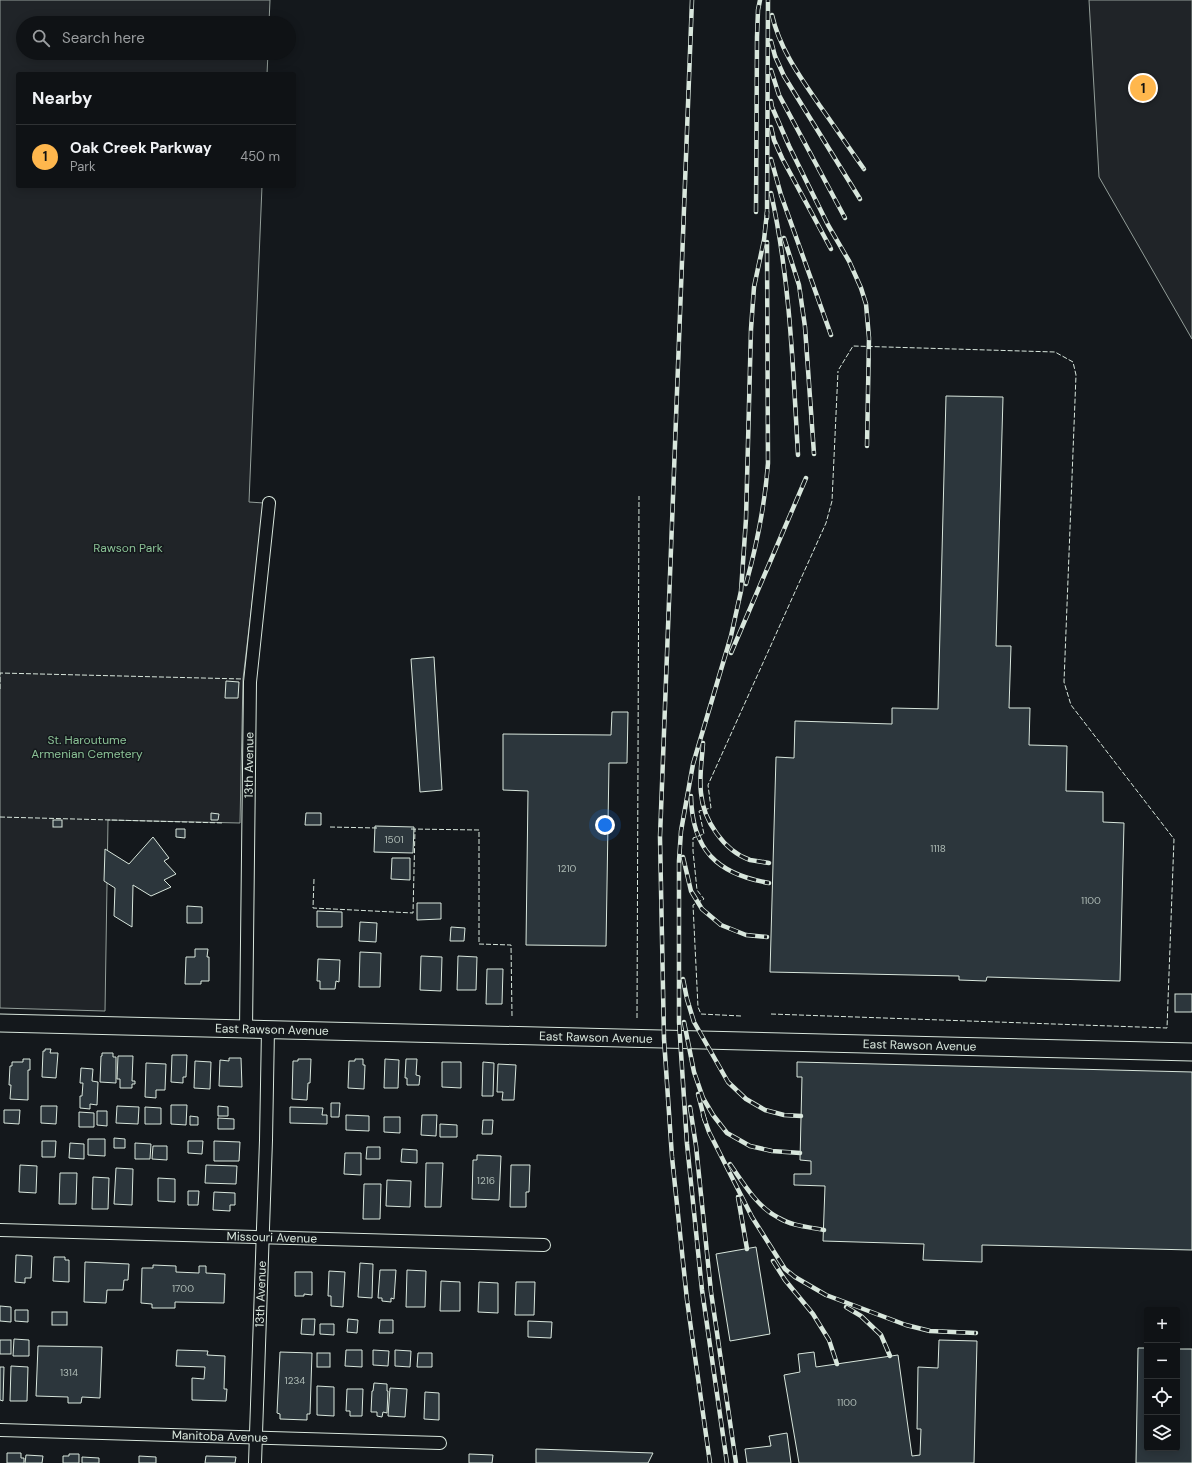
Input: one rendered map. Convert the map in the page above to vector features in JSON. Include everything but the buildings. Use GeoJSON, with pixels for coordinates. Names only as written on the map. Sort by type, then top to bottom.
{"type":"FeatureCollection","features":[{"type":"Feature","properties":{"kind":"main road","name":"East Rawson Avenue"},"geometry":{"type":"LineString","coordinates":[[0,1023],[1192,1052]]}},
{"type":"Feature","properties":{"kind":"street","name":"13th Avenue"},"geometry":{"type":"LineString","coordinates":[[246,1029],[250,682],[269,503]]}},
{"type":"Feature","properties":{"kind":"street","name":"13th Avenue"},"geometry":{"type":"LineString","coordinates":[[255,1463],[263,1238],[268,1029]]}},
{"type":"Feature","properties":{"kind":"street","name":"Missouri Avenue"},"geometry":{"type":"LineString","coordinates":[[0,1230],[544,1245]]}},
{"type":"Feature","properties":{"kind":"street","name":"Manitoba Avenue"},"geometry":{"type":"LineString","coordinates":[[0,1430],[440,1443]]}},
{"type":"Feature","properties":{"kind":"green space","name":"Rawson Park"},"geometry":{"type":"Polygon","coordinates":[[[0,0],[270,0],[269,16],[16,16],[16,60],[268,60],[267,72],[16,72],[16,188],[262,188],[249,502],[264,503],[243,679],[240,823],[108,820],[105,1011],[0,1008],[0,0]]]}},
{"type":"Feature","properties":{"kind":"green space"},"geometry":{"type":"Polygon","coordinates":[[[1089,0],[1192,0],[1192,339],[1099,177],[1089,0]]]}},
{"type":"Feature","properties":{"kind":"railway"},"geometry":{"type":"LineString","coordinates":[[692,0],[660,837],[664,1039],[672,1157],[687,1300],[710,1463]]}},
{"type":"Feature","properties":{"kind":"railway"},"geometry":{"type":"LineString","coordinates":[[756,212],[757,37],[760,0]]}},
{"type":"Feature","properties":{"kind":"railway"},"geometry":{"type":"LineString","coordinates":[[767,218],[768,0]]}},
{"type":"Feature","properties":{"kind":"railway"},"geometry":{"type":"LineString","coordinates":[[772,15],[780,40],[792,63],[864,169]]}},
{"type":"Feature","properties":{"kind":"railway"},"geometry":{"type":"LineString","coordinates":[[771,41],[775,56],[784,76],[860,199]]}},
{"type":"Feature","properties":{"kind":"railway"},"geometry":{"type":"LineString","coordinates":[[771,70],[779,95],[845,218]]}},
{"type":"Feature","properties":{"kind":"railway"},"geometry":{"type":"LineString","coordinates":[[771,101],[772,107],[789,146],[828,225],[849,261],[861,288],[866,304],[869,338],[867,446]]}},
{"type":"Feature","properties":{"kind":"railway"},"geometry":{"type":"LineString","coordinates":[[771,127],[774,140],[782,158],[831,249]]}},
{"type":"Feature","properties":{"kind":"railway"},"geometry":{"type":"LineString","coordinates":[[771,159],[781,195],[831,335]]}},
{"type":"Feature","properties":{"kind":"railway"},"geometry":{"type":"LineString","coordinates":[[771,193],[783,258],[787,290],[798,455]]}},
{"type":"Feature","properties":{"kind":"railway"},"geometry":{"type":"LineString","coordinates":[[727,1463],[702,1290],[687,1144],[679,1022],[679,861],[681,831],[693,764],[731,636],[741,591],[746,519],[751,329],[754,287],[764,240],[767,212]]}},
{"type":"Feature","properties":{"kind":"railway"},"geometry":{"type":"LineString","coordinates":[[784,238],[799,285],[805,327],[814,454]]}},
{"type":"Feature","properties":{"kind":"railway"},"geometry":{"type":"LineString","coordinates":[[746,584],[760,524],[768,463],[767,242]]}},
{"type":"Feature","properties":{"kind":"railway"},"geometry":{"type":"LineString","coordinates":[[731,653],[806,478]]}},
{"type":"Feature","properties":{"kind":"railway"},"geometry":{"type":"LineString","coordinates":[[703,743],[700,787],[706,814],[711,824],[716,833],[732,850],[750,860],[769,863]]}},
{"type":"Feature","properties":{"kind":"railway"},"geometry":{"type":"LineString","coordinates":[[691,796],[696,831],[702,845],[711,856],[722,866],[735,873],[751,879],[769,883]]}},
{"type":"Feature","properties":{"kind":"railway"},"geometry":{"type":"LineString","coordinates":[[683,857],[691,891],[702,909],[721,925],[746,935],[767,937]]}},
{"type":"Feature","properties":{"kind":"railway"},"geometry":{"type":"LineString","coordinates":[[683,979],[694,1022],[728,1082],[746,1099],[765,1110],[784,1115],[801,1116]]}},
{"type":"Feature","properties":{"kind":"railway"},"geometry":{"type":"LineString","coordinates":[[684,1022],[694,1072],[703,1098],[713,1115],[727,1133],[750,1146],[772,1151],[800,1153]]}},
{"type":"Feature","properties":{"kind":"railway"},"geometry":{"type":"LineString","coordinates":[[698,1094],[705,1121]]}},
{"type":"Feature","properties":{"kind":"railway"},"geometry":{"type":"LineString","coordinates":[[690,1107],[696,1146],[711,1292],[736,1463]]}},
{"type":"Feature","properties":{"kind":"railway"},"geometry":{"type":"LineString","coordinates":[[703,1115],[709,1132],[752,1217],[785,1269],[795,1277],[826,1295],[906,1325],[930,1331],[976,1333]]}},
{"type":"Feature","properties":{"kind":"railway"},"geometry":{"type":"LineString","coordinates":[[730,1164],[746,1187],[764,1208],[771,1213],[789,1223],[824,1230]]}},
{"type":"Feature","properties":{"kind":"railway"},"geometry":{"type":"LineString","coordinates":[[738,1197],[747,1249]]}},
{"type":"Feature","properties":{"kind":"railway"},"geometry":{"type":"LineString","coordinates":[[773,1261],[785,1280],[813,1314],[829,1340],[837,1364]]}},
{"type":"Feature","properties":{"kind":"railway"},"geometry":{"type":"LineString","coordinates":[[846,1307],[861,1316],[881,1335],[890,1356]]}},
{"type":"Feature","properties":{"kind":"fence"},"geometry":{"type":"LineString","coordinates":[[771,1014],[1167,1028],[1174,839],[1071,705],[1064,682],[1076,375],[1073,362],[1055,352],[853,346],[839,369]]}},
{"type":"Feature","properties":{"kind":"fence"},"geometry":{"type":"LineString","coordinates":[[741,1016],[701,1014],[698,1007],[693,905],[704,899],[697,890],[693,838],[704,834],[699,811],[711,808],[708,785],[826,523],[832,501],[838,371]]}},
{"type":"Feature","properties":{"kind":"fence"},"geometry":{"type":"LineString","coordinates":[[637,1018],[639,496]]}},
{"type":"Feature","properties":{"kind":"fence"},"geometry":{"type":"LineString","coordinates":[[0,689],[0,673],[243,679]]}},
{"type":"Feature","properties":{"kind":"fence"},"geometry":{"type":"LineString","coordinates":[[0,817],[223,823]]}},
{"type":"Feature","properties":{"kind":"fence"},"geometry":{"type":"LineString","coordinates":[[330,827],[377,828]]}},
{"type":"Feature","properties":{"kind":"fence"},"geometry":{"type":"LineString","coordinates":[[411,829],[479,830],[479,944],[511,945],[512,1016]]}},
{"type":"Feature","properties":{"kind":"fence"},"geometry":{"type":"LineString","coordinates":[[314,879],[313,908],[413,913],[415,829]]}},
{"type":"Feature","properties":{"kind":"place","name":"Oak Creek Parkway"},"geometry":{"type":"Point","coordinates":[1143,88]}},
{"type":"Feature","properties":{"kind":"park label","name":"St. Haroutume Armenian Cemetery"},"geometry":{"type":"Point","coordinates":[87,747]}}]}
